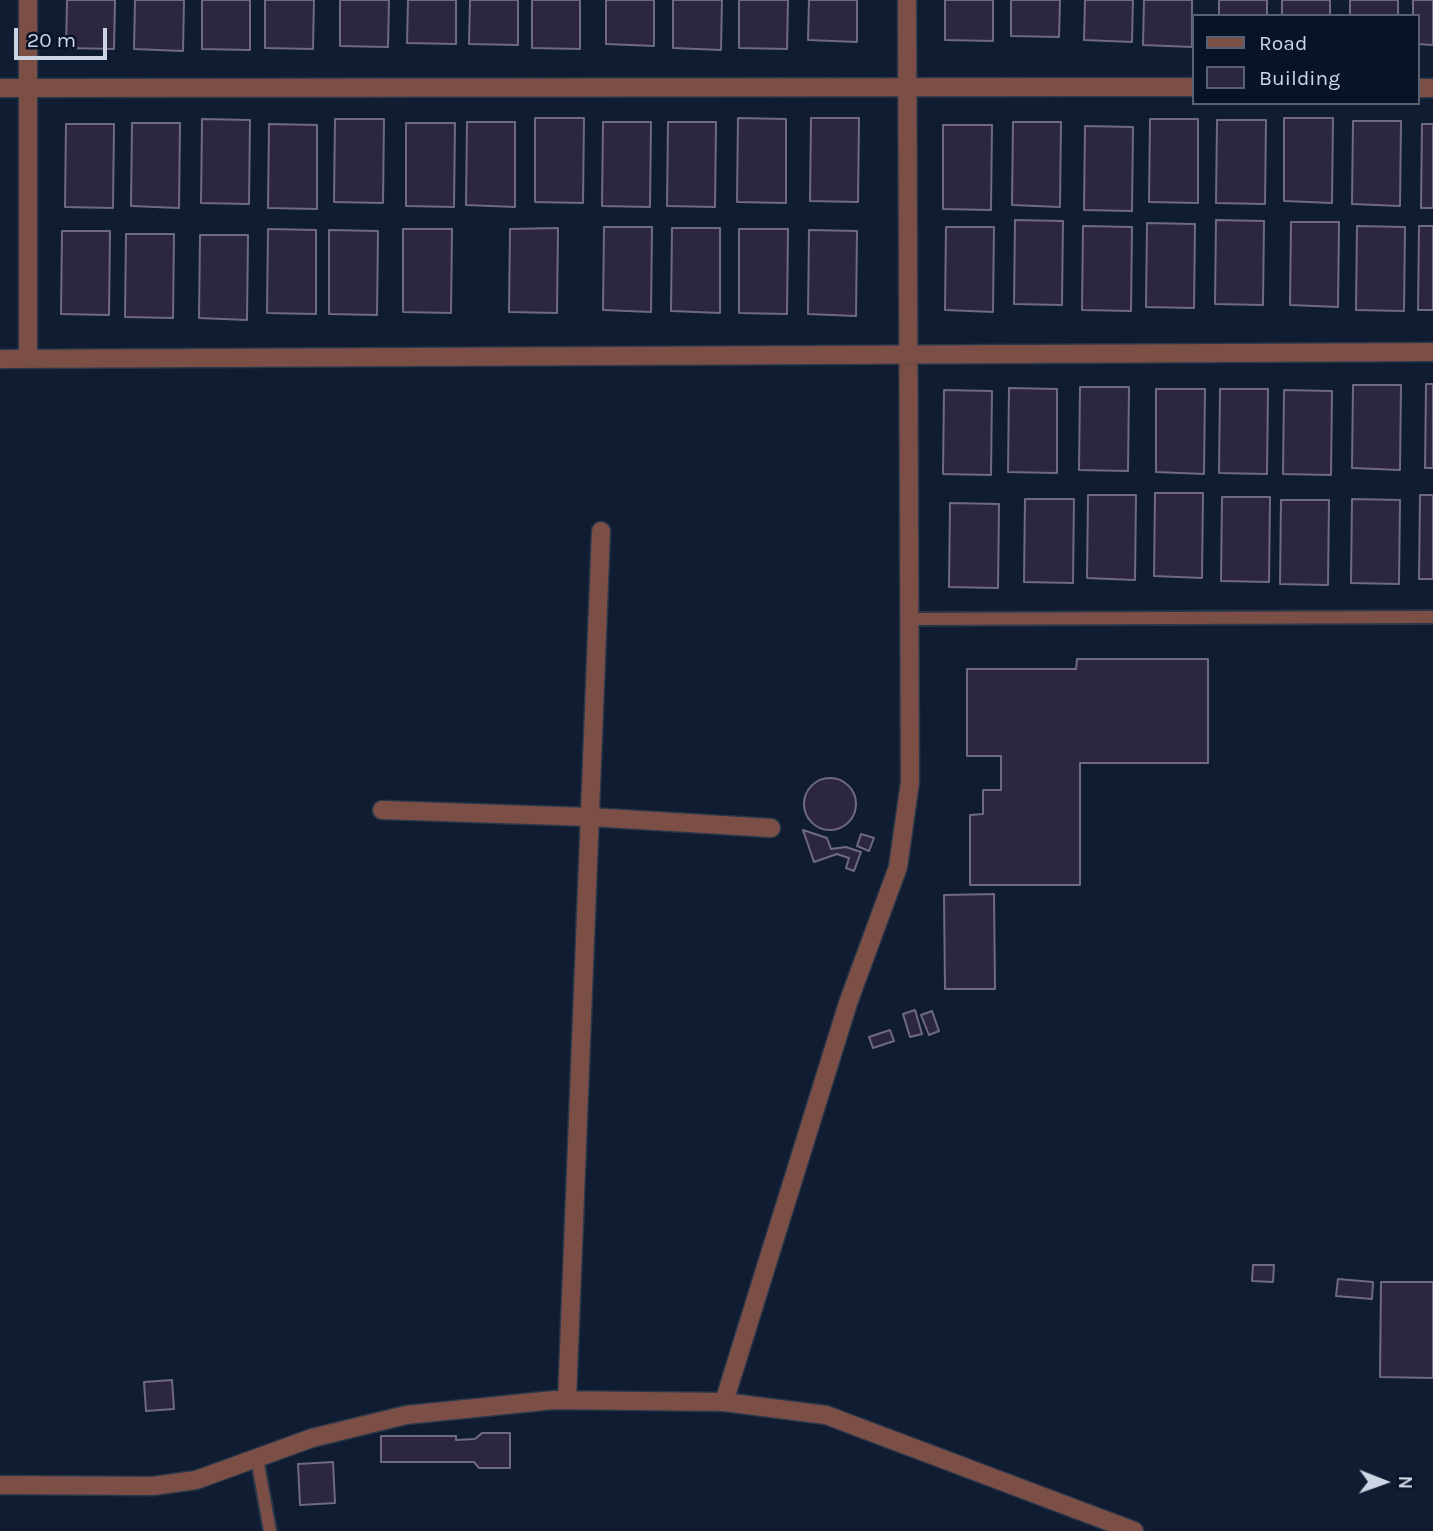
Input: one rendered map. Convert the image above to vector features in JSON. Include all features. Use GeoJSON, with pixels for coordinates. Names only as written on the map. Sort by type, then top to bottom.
{"type":"FeatureCollection","features":[{"type":"Feature","properties":{"kind":"street"},"geometry":{"type":"LineString","coordinates":[[28,0],[28,359]]}},
{"type":"Feature","properties":{"kind":"street"},"geometry":{"type":"LineString","coordinates":[[724,1402],[848,1003],[898,867],[910,782],[907,0]]}},
{"type":"Feature","properties":{"kind":"street"},"geometry":{"type":"LineString","coordinates":[[0,88],[1192,88]]}},
{"type":"Feature","properties":{"kind":"street"},"geometry":{"type":"LineString","coordinates":[[0,359],[1433,352]]}},
{"type":"Feature","properties":{"kind":"street"},"geometry":{"type":"LineString","coordinates":[[567,1400],[601,531]]}},
{"type":"Feature","properties":{"kind":"street"},"geometry":{"type":"LineString","coordinates":[[382,810],[590,817],[771,828]]}},
{"type":"Feature","properties":{"kind":"street"},"geometry":{"type":"LineString","coordinates":[[0,1485],[153,1486],[196,1480],[312,1438],[406,1415],[567,1400],[724,1402],[826,1415],[1134,1531]]}},
{"type":"Feature","properties":{"kind":"lane"},"geometry":{"type":"LineString","coordinates":[[909,619],[1433,617]]}},
{"type":"Feature","properties":{"kind":"lane"},"geometry":{"type":"LineString","coordinates":[[257,1458],[270,1531]]}},
{"type":"Feature","properties":{"kind":"building"},"geometry":{"type":"Polygon","coordinates":[[[67,0],[115,0],[114,49],[66,48],[67,0]]]}},
{"type":"Feature","properties":{"kind":"building"},"geometry":{"type":"Polygon","coordinates":[[[135,0],[184,0],[183,51],[134,49],[135,0]]]}},
{"type":"Feature","properties":{"kind":"building"},"geometry":{"type":"Polygon","coordinates":[[[202,0],[250,0],[250,50],[202,49],[202,0]]]}},
{"type":"Feature","properties":{"kind":"building"},"geometry":{"type":"Polygon","coordinates":[[[265,0],[314,0],[313,49],[265,48],[265,0]]]}},
{"type":"Feature","properties":{"kind":"building"},"geometry":{"type":"Polygon","coordinates":[[[340,0],[389,0],[388,47],[340,46],[340,0]]]}},
{"type":"Feature","properties":{"kind":"building"},"geometry":{"type":"Polygon","coordinates":[[[408,0],[456,0],[456,44],[407,43],[408,0]]]}},
{"type":"Feature","properties":{"kind":"building"},"geometry":{"type":"Polygon","coordinates":[[[470,0],[518,0],[518,45],[469,44],[470,0]]]}},
{"type":"Feature","properties":{"kind":"building"},"geometry":{"type":"Polygon","coordinates":[[[532,0],[580,0],[580,49],[532,48],[532,0]]]}},
{"type":"Feature","properties":{"kind":"building"},"geometry":{"type":"Polygon","coordinates":[[[606,0],[654,0],[654,46],[606,44],[606,0]]]}},
{"type":"Feature","properties":{"kind":"building"},"geometry":{"type":"Polygon","coordinates":[[[673,0],[722,0],[721,50],[673,48],[673,0]]]}},
{"type":"Feature","properties":{"kind":"building"},"geometry":{"type":"Polygon","coordinates":[[[739,0],[788,0],[787,49],[739,48],[739,0]]]}},
{"type":"Feature","properties":{"kind":"building"},"geometry":{"type":"Polygon","coordinates":[[[809,0],[857,0],[857,42],[808,40],[809,0]]]}},
{"type":"Feature","properties":{"kind":"building"},"geometry":{"type":"Polygon","coordinates":[[[945,0],[993,0],[993,41],[945,40],[945,0]]]}},
{"type":"Feature","properties":{"kind":"building"},"geometry":{"type":"Polygon","coordinates":[[[1011,0],[1060,0],[1059,37],[1011,36],[1011,0]]]}},
{"type":"Feature","properties":{"kind":"building"},"geometry":{"type":"Polygon","coordinates":[[[1085,0],[1133,0],[1132,42],[1084,40],[1085,0]]]}},
{"type":"Feature","properties":{"kind":"building"},"geometry":{"type":"Polygon","coordinates":[[[1144,0],[1192,0],[1192,47],[1143,45],[1144,0]]]}},
{"type":"Feature","properties":{"kind":"building"},"geometry":{"type":"Polygon","coordinates":[[[1219,0],[1267,0],[1267,14],[1219,14],[1219,0]]]}},
{"type":"Feature","properties":{"kind":"building"},"geometry":{"type":"Polygon","coordinates":[[[1282,0],[1330,0],[1330,14],[1282,14],[1282,0]]]}},
{"type":"Feature","properties":{"kind":"building"},"geometry":{"type":"Polygon","coordinates":[[[1350,0],[1398,0],[1398,14],[1350,14],[1350,0]]]}},
{"type":"Feature","properties":{"kind":"building"},"geometry":{"type":"Polygon","coordinates":[[[1413,0],[1433,0],[1433,45],[1419,44],[1419,14],[1413,14],[1413,0]]]}},
{"type":"Feature","properties":{"kind":"building"},"geometry":{"type":"Polygon","coordinates":[[[535,118],[584,118],[583,203],[535,202],[535,118]]]}},
{"type":"Feature","properties":{"kind":"building"},"geometry":{"type":"Polygon","coordinates":[[[738,118],[786,119],[786,203],[737,202],[738,118]]]}},
{"type":"Feature","properties":{"kind":"building"},"geometry":{"type":"Polygon","coordinates":[[[811,118],[859,118],[858,202],[810,201],[811,118]]]}},
{"type":"Feature","properties":{"kind":"building"},"geometry":{"type":"Polygon","coordinates":[[[1284,118],[1333,118],[1332,203],[1284,201],[1284,118]]]}},
{"type":"Feature","properties":{"kind":"building"},"geometry":{"type":"Polygon","coordinates":[[[202,119],[250,120],[249,204],[201,203],[202,119]]]}},
{"type":"Feature","properties":{"kind":"building"},"geometry":{"type":"Polygon","coordinates":[[[335,119],[384,119],[383,203],[334,202],[335,119]]]}},
{"type":"Feature","properties":{"kind":"building"},"geometry":{"type":"Polygon","coordinates":[[[1150,119],[1198,119],[1198,203],[1149,202],[1150,119]]]}},
{"type":"Feature","properties":{"kind":"building"},"geometry":{"type":"Polygon","coordinates":[[[1217,120],[1266,120],[1265,204],[1216,203],[1217,120]]]}},
{"type":"Feature","properties":{"kind":"building"},"geometry":{"type":"Polygon","coordinates":[[[1353,121],[1401,121],[1400,206],[1352,204],[1353,121]]]}},
{"type":"Feature","properties":{"kind":"building"},"geometry":{"type":"Polygon","coordinates":[[[467,122],[515,122],[515,207],[466,205],[467,122]]]}},
{"type":"Feature","properties":{"kind":"building"},"geometry":{"type":"Polygon","coordinates":[[[603,122],[651,122],[650,207],[602,206],[603,122]]]}},
{"type":"Feature","properties":{"kind":"building"},"geometry":{"type":"Polygon","coordinates":[[[668,122],[716,122],[715,207],[667,206],[668,122]]]}},
{"type":"Feature","properties":{"kind":"building"},"geometry":{"type":"Polygon","coordinates":[[[1013,122],[1061,122],[1060,207],[1012,205],[1013,122]]]}},
{"type":"Feature","properties":{"kind":"building"},"geometry":{"type":"Polygon","coordinates":[[[132,123],[180,123],[179,208],[131,206],[132,123]]]}},
{"type":"Feature","properties":{"kind":"building"},"geometry":{"type":"Polygon","coordinates":[[[406,123],[455,123],[454,207],[406,206],[406,123]]]}},
{"type":"Feature","properties":{"kind":"building"},"geometry":{"type":"Polygon","coordinates":[[[66,124],[114,124],[113,208],[65,207],[66,124]]]}},
{"type":"Feature","properties":{"kind":"building"},"geometry":{"type":"Polygon","coordinates":[[[269,124],[317,125],[317,209],[268,208],[269,124]]]}},
{"type":"Feature","properties":{"kind":"building"},"geometry":{"type":"Polygon","coordinates":[[[1422,124],[1433,124],[1433,208],[1421,208],[1422,124]]]}},
{"type":"Feature","properties":{"kind":"building"},"geometry":{"type":"Polygon","coordinates":[[[943,125],[992,125],[991,210],[943,209],[943,125]]]}},
{"type":"Feature","properties":{"kind":"building"},"geometry":{"type":"Polygon","coordinates":[[[1085,126],[1133,127],[1132,211],[1084,210],[1085,126]]]}},
{"type":"Feature","properties":{"kind":"building"},"geometry":{"type":"Polygon","coordinates":[[[1015,220],[1063,221],[1062,305],[1014,304],[1015,220]]]}},
{"type":"Feature","properties":{"kind":"building"},"geometry":{"type":"Polygon","coordinates":[[[1216,220],[1264,221],[1263,305],[1215,304],[1216,220]]]}},
{"type":"Feature","properties":{"kind":"building"},"geometry":{"type":"Polygon","coordinates":[[[1291,222],[1339,222],[1338,307],[1290,305],[1291,222]]]}},
{"type":"Feature","properties":{"kind":"building"},"geometry":{"type":"Polygon","coordinates":[[[1147,223],[1195,224],[1194,308],[1146,307],[1147,223]]]}},
{"type":"Feature","properties":{"kind":"building"},"geometry":{"type":"Polygon","coordinates":[[[1083,226],[1132,227],[1131,311],[1082,310],[1083,226]]]}},
{"type":"Feature","properties":{"kind":"building"},"geometry":{"type":"Polygon","coordinates":[[[1357,226],[1405,227],[1404,311],[1356,310],[1357,226]]]}},
{"type":"Feature","properties":{"kind":"building"},"geometry":{"type":"Polygon","coordinates":[[[1419,226],[1433,226],[1433,310],[1418,310],[1419,226]]]}},
{"type":"Feature","properties":{"kind":"building"},"geometry":{"type":"Polygon","coordinates":[[[604,227],[652,227],[651,312],[603,310],[604,227]]]}},
{"type":"Feature","properties":{"kind":"building"},"geometry":{"type":"Polygon","coordinates":[[[946,227],[994,227],[993,312],[945,310],[946,227]]]}},
{"type":"Feature","properties":{"kind":"building"},"geometry":{"type":"Polygon","coordinates":[[[558,228],[557,313],[509,312],[510,229],[558,228]]]}},
{"type":"Feature","properties":{"kind":"building"},"geometry":{"type":"Polygon","coordinates":[[[672,228],[720,228],[720,313],[671,311],[672,228]]]}},
{"type":"Feature","properties":{"kind":"building"},"geometry":{"type":"Polygon","coordinates":[[[268,229],[316,230],[316,314],[267,313],[268,229]]]}},
{"type":"Feature","properties":{"kind":"building"},"geometry":{"type":"Polygon","coordinates":[[[403,229],[452,229],[451,313],[403,312],[403,229]]]}},
{"type":"Feature","properties":{"kind":"building"},"geometry":{"type":"Polygon","coordinates":[[[739,229],[788,229],[787,314],[739,313],[739,229]]]}},
{"type":"Feature","properties":{"kind":"building"},"geometry":{"type":"Polygon","coordinates":[[[329,230],[378,231],[377,315],[329,314],[329,230]]]}},
{"type":"Feature","properties":{"kind":"building"},"geometry":{"type":"Polygon","coordinates":[[[809,230],[857,231],[856,316],[808,314],[809,230]]]}},
{"type":"Feature","properties":{"kind":"building"},"geometry":{"type":"Polygon","coordinates":[[[62,231],[110,231],[109,315],[61,314],[62,231]]]}},
{"type":"Feature","properties":{"kind":"building"},"geometry":{"type":"Polygon","coordinates":[[[126,234],[174,234],[173,318],[125,317],[126,234]]]}},
{"type":"Feature","properties":{"kind":"building"},"geometry":{"type":"Polygon","coordinates":[[[200,235],[248,235],[247,320],[199,318],[200,235]]]}},
{"type":"Feature","properties":{"kind":"building"},"geometry":{"type":"Polygon","coordinates":[[[1426,384],[1433,384],[1433,468],[1425,468],[1426,384]]]}},
{"type":"Feature","properties":{"kind":"building"},"geometry":{"type":"Polygon","coordinates":[[[1353,385],[1401,385],[1400,470],[1352,468],[1353,385]]]}},
{"type":"Feature","properties":{"kind":"building"},"geometry":{"type":"Polygon","coordinates":[[[1080,387],[1129,387],[1128,471],[1079,470],[1080,387]]]}},
{"type":"Feature","properties":{"kind":"building"},"geometry":{"type":"Polygon","coordinates":[[[1009,388],[1057,389],[1057,473],[1008,472],[1009,388]]]}},
{"type":"Feature","properties":{"kind":"building"},"geometry":{"type":"Polygon","coordinates":[[[1156,389],[1205,389],[1204,474],[1156,472],[1156,389]]]}},
{"type":"Feature","properties":{"kind":"building"},"geometry":{"type":"Polygon","coordinates":[[[1220,389],[1268,389],[1267,474],[1219,473],[1220,389]]]}},
{"type":"Feature","properties":{"kind":"building"},"geometry":{"type":"Polygon","coordinates":[[[944,390],[992,391],[991,475],[943,474],[944,390]]]}},
{"type":"Feature","properties":{"kind":"building"},"geometry":{"type":"Polygon","coordinates":[[[1284,390],[1332,391],[1331,475],[1283,474],[1284,390]]]}},
{"type":"Feature","properties":{"kind":"building"},"geometry":{"type":"Polygon","coordinates":[[[1155,493],[1203,493],[1202,578],[1154,576],[1155,493]]]}},
{"type":"Feature","properties":{"kind":"building"},"geometry":{"type":"Polygon","coordinates":[[[1088,495],[1136,495],[1135,580],[1087,578],[1088,495]]]}},
{"type":"Feature","properties":{"kind":"building"},"geometry":{"type":"Polygon","coordinates":[[[1420,495],[1433,495],[1433,579],[1419,579],[1420,495]]]}},
{"type":"Feature","properties":{"kind":"building"},"geometry":{"type":"Polygon","coordinates":[[[1222,497],[1270,497],[1269,582],[1221,581],[1222,497]]]}},
{"type":"Feature","properties":{"kind":"building"},"geometry":{"type":"Polygon","coordinates":[[[1025,499],[1074,499],[1073,583],[1024,582],[1025,499]]]}},
{"type":"Feature","properties":{"kind":"building"},"geometry":{"type":"Polygon","coordinates":[[[1352,499],[1400,500],[1399,584],[1351,583],[1352,499]]]}},
{"type":"Feature","properties":{"kind":"building"},"geometry":{"type":"Polygon","coordinates":[[[1281,500],[1329,500],[1328,585],[1280,584],[1281,500]]]}},
{"type":"Feature","properties":{"kind":"building"},"geometry":{"type":"Polygon","coordinates":[[[950,503],[999,504],[998,588],[949,587],[950,503]]]}},
{"type":"Feature","properties":{"kind":"building"},"geometry":{"type":"Polygon","coordinates":[[[1077,659],[1208,659],[1208,763],[1080,763],[1080,885],[970,885],[970,815],[983,814],[983,790],[1001,790],[1001,756],[967,756],[967,669],[1076,669],[1077,659]]]}},
{"type":"Feature","properties":{"kind":"building"},"geometry":{"type":"Polygon","coordinates":[[[830,778],[840,780],[848,786],[854,794],[854,814],[848,822],[840,828],[830,830],[820,828],[812,822],[806,814],[804,804],[806,794],[812,786],[820,780],[830,778]]]}},
{"type":"Feature","properties":{"kind":"building"},"geometry":{"type":"Polygon","coordinates":[[[803,830],[827,838],[831,849],[846,847],[861,852],[854,871],[846,868],[849,858],[837,854],[814,862],[803,830]]]}},
{"type":"Feature","properties":{"kind":"building"},"geometry":{"type":"Polygon","coordinates":[[[861,834],[874,838],[869,851],[857,846],[861,834]]]}},
{"type":"Feature","properties":{"kind":"building"},"geometry":{"type":"Polygon","coordinates":[[[994,894],[995,989],[945,989],[944,895],[994,894]]]}},
{"type":"Feature","properties":{"kind":"building"},"geometry":{"type":"Polygon","coordinates":[[[915,1010],[922,1034],[910,1037],[903,1014],[915,1010]]]}},
{"type":"Feature","properties":{"kind":"building"},"geometry":{"type":"Polygon","coordinates":[[[932,1011],[939,1031],[929,1035],[921,1015],[932,1011]]]}},
{"type":"Feature","properties":{"kind":"building"},"geometry":{"type":"Polygon","coordinates":[[[890,1030],[894,1041],[873,1048],[869,1037],[890,1030]]]}},
{"type":"Feature","properties":{"kind":"building"},"geometry":{"type":"Polygon","coordinates":[[[1253,1265],[1274,1265],[1273,1282],[1252,1281],[1253,1265]]]}},
{"type":"Feature","properties":{"kind":"building"},"geometry":{"type":"Polygon","coordinates":[[[1338,1279],[1373,1282],[1372,1299],[1336,1296],[1338,1279]]]}},
{"type":"Feature","properties":{"kind":"building"},"geometry":{"type":"Polygon","coordinates":[[[1381,1282],[1433,1282],[1433,1378],[1380,1377],[1381,1282]]]}},
{"type":"Feature","properties":{"kind":"building"},"geometry":{"type":"Polygon","coordinates":[[[172,1380],[174,1409],[146,1411],[144,1382],[172,1380]]]}},
{"type":"Feature","properties":{"kind":"building"},"geometry":{"type":"Polygon","coordinates":[[[482,1433],[510,1433],[510,1468],[479,1468],[474,1462],[381,1462],[381,1436],[456,1436],[456,1440],[475,1439],[482,1433]]]}},
{"type":"Feature","properties":{"kind":"building"},"geometry":{"type":"Polygon","coordinates":[[[333,1462],[335,1503],[300,1505],[298,1464],[333,1462]]]}}]}
